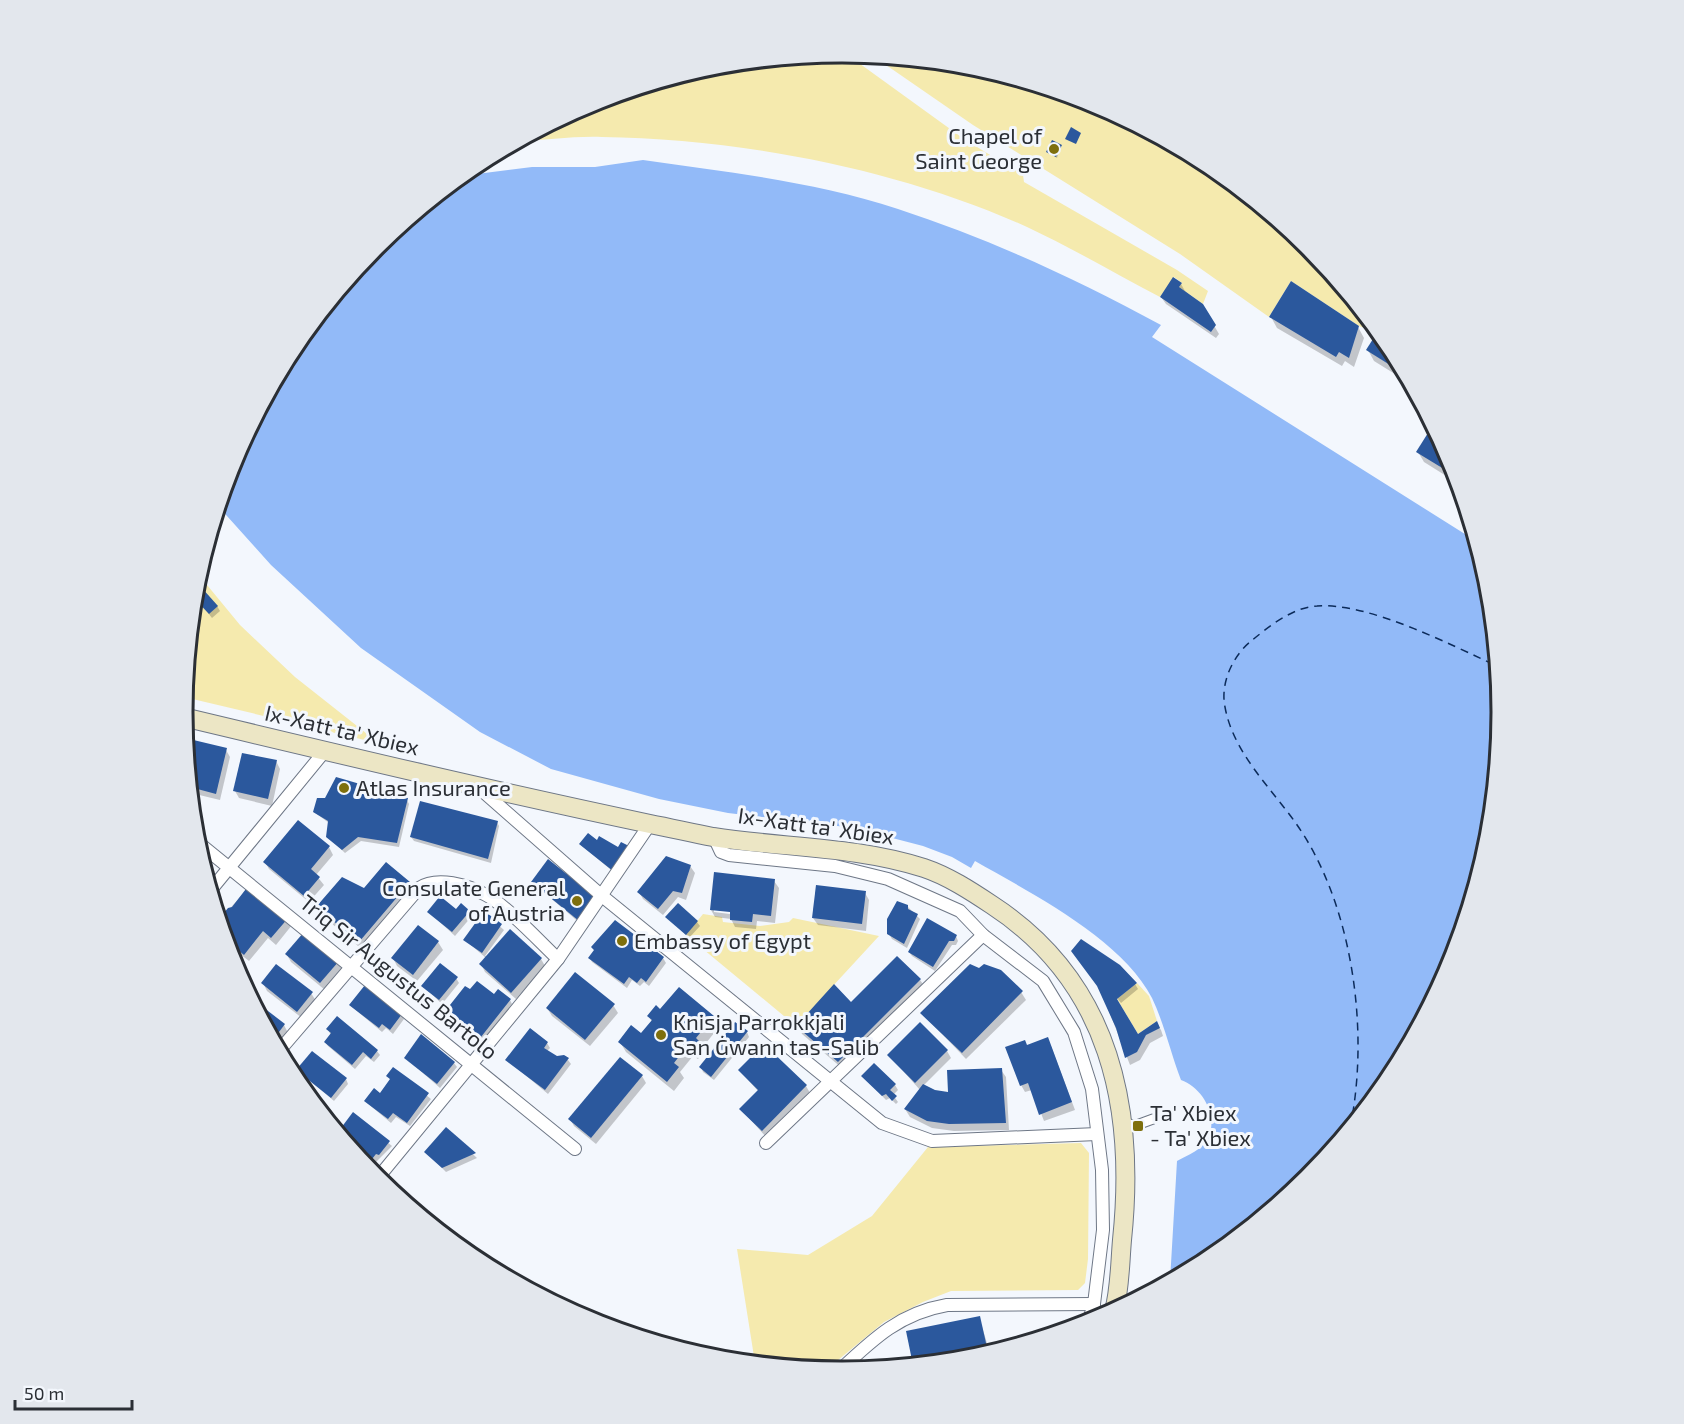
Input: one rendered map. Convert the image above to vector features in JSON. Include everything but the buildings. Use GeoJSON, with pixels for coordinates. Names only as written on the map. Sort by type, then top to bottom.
{"type":"FeatureCollection","features":[{"type":"Feature","properties":{"kind":"main road","name":"Ix-Xatt ta' Xbiex"},"geometry":{"type":"LineString","coordinates":[[193,720],[478,787],[714,837],[849,851],[891,858],[929,869],[972,891],[1012,918],[1054,956],[1073,980],[1093,1015],[1115,1077],[1127,1164],[1125,1217],[1115,1300]]}},
{"type":"Feature","properties":{"kind":"street"},"geometry":{"type":"LineString","coordinates":[[216,883],[324,752]]}},
{"type":"Feature","properties":{"kind":"street"},"geometry":{"type":"LineString","coordinates":[[478,787],[602,896],[882,1123],[932,1141],[1097,1134]]}},
{"type":"Feature","properties":{"kind":"street"},"geometry":{"type":"LineString","coordinates":[[383,1171],[558,959],[651,824]]}},
{"type":"Feature","properties":{"kind":"street"},"geometry":{"type":"LineString","coordinates":[[714,837],[721,852],[729,855],[834,866],[888,879],[960,910],[983,935],[1043,981],[1074,1032],[1092,1089],[1103,1188],[1103,1230],[1092,1311]]}},
{"type":"Feature","properties":{"kind":"street","name":"Triq Sir Augustus Bartolo"},"geometry":{"type":"LineString","coordinates":[[208,851],[474,1064],[574,1149]]}},
{"type":"Feature","properties":{"kind":"street"},"geometry":{"type":"LineString","coordinates":[[285,1044],[354,967],[419,888],[433,882],[468,888],[487,895],[558,959]]}},
{"type":"Feature","properties":{"kind":"street"},"geometry":{"type":"LineString","coordinates":[[766,1143],[983,935]]}},
{"type":"Feature","properties":{"kind":"street"},"geometry":{"type":"LineString","coordinates":[[1121,1120],[1134,1126],[1153,1119]]}},
{"type":"Feature","properties":{"kind":"street"},"geometry":{"type":"LineString","coordinates":[[851,1361],[895,1322],[924,1309],[947,1305],[1094,1304]]}},
{"type":"Feature","properties":{"kind":"shaded area"},"geometry":{"type":"Polygon","coordinates":[[[859,63],[964,139],[1023,175],[1024,182],[1177,270],[1208,291],[1203,304],[1179,287],[1182,283],[1174,277],[1160,297],[1027,227],[978,207],[926,189],[819,161],[764,151],[655,139],[570,138],[535,141],[594,112],[633,97],[715,75],[800,64],[859,63]]]}},
{"type":"Feature","properties":{"kind":"shaded area"},"geometry":{"type":"Polygon","coordinates":[[[885,64],[969,75],[1051,97],[1090,112],[1167,150],[1203,172],[1270,224],[1330,284],[1365,329],[1291,281],[1269,317],[1180,254],[973,125],[885,64]]]}},
{"type":"Feature","properties":{"kind":"shaded area"},"geometry":{"type":"Polygon","coordinates":[[[205,583],[240,625],[295,677],[371,737],[369,741],[193,699],[194,670],[205,583]]]}},
{"type":"Feature","properties":{"kind":"shaded area"},"geometry":{"type":"Polygon","coordinates":[[[703,914],[722,917],[723,922],[760,926],[789,922],[793,918],[879,936],[796,1026],[686,935],[703,914]]]}},
{"type":"Feature","properties":{"kind":"shaded area"},"geometry":{"type":"Polygon","coordinates":[[[1137,983],[1149,996],[1157,1021],[1138,1034],[1117,999],[1137,983]]]}},
{"type":"Feature","properties":{"kind":"shaded area"},"geometry":{"type":"Polygon","coordinates":[[[1081,1143],[1089,1153],[1088,1259],[1085,1283],[1078,1290],[951,1291],[884,1322],[837,1361],[800,1360],[754,1355],[737,1249],[808,1255],[872,1216],[928,1147],[1081,1143]]]}},
{"type":"Feature","properties":{"kind":"water"},"geometry":{"type":"Polygon","coordinates":[[[643,160],[772,179],[867,200],[966,233],[1032,261],[1161,325],[1152,337],[1466,535],[1479,585],[1490,670],[1490,754],[1479,839],[1457,921],[1442,960],[1424,999],[1382,1073],[1330,1140],[1270,1200],[1203,1252],[1171,1271],[1177,1161],[1194,1152],[1208,1138],[1211,1129],[1210,1112],[1196,1089],[1181,1080],[1152,998],[1138,976],[1098,937],[1048,903],[975,861],[971,868],[952,857],[923,846],[854,828],[728,813],[659,799],[551,769],[480,732],[361,648],[271,565],[224,513],[242,464],[260,425],[302,351],[354,284],[414,224],[479,174],[532,167],[595,167],[643,160]]]}},
{"type":"Feature","properties":{"kind":"ferry route"},"geometry":{"type":"LineString","coordinates":[[1353,1112],[1358,1051],[1357,1010],[1352,969],[1343,929],[1331,890],[1315,854],[1295,822],[1244,754],[1236,739],[1225,707],[1226,680],[1233,662],[1257,636],[1290,614],[1317,606],[1360,611],[1384,618],[1489,662]]}},
{"type":"Feature","properties":{"kind":"place","name":"Chapel of Saint George"},"geometry":{"type":"Point","coordinates":[1054,149]}},
{"type":"Feature","properties":{"kind":"place","name":"Atlas Insurance"},"geometry":{"type":"Point","coordinates":[344,788]}},
{"type":"Feature","properties":{"kind":"place","name":"Consulate General of Austria"},"geometry":{"type":"Point","coordinates":[577,901]}},
{"type":"Feature","properties":{"kind":"place","name":"Embassy of Egypt"},"geometry":{"type":"Point","coordinates":[622,941]}},
{"type":"Feature","properties":{"kind":"place","name":"Knisja Parrokkjali San Ġwann tas-Salib"},"geometry":{"type":"Point","coordinates":[661,1035]}},
{"type":"Feature","properties":{"kind":"place","name":"Ta' Xbiex - Ta' Xbiex"},"geometry":{"type":"Point","coordinates":[1138,1126]}}]}
